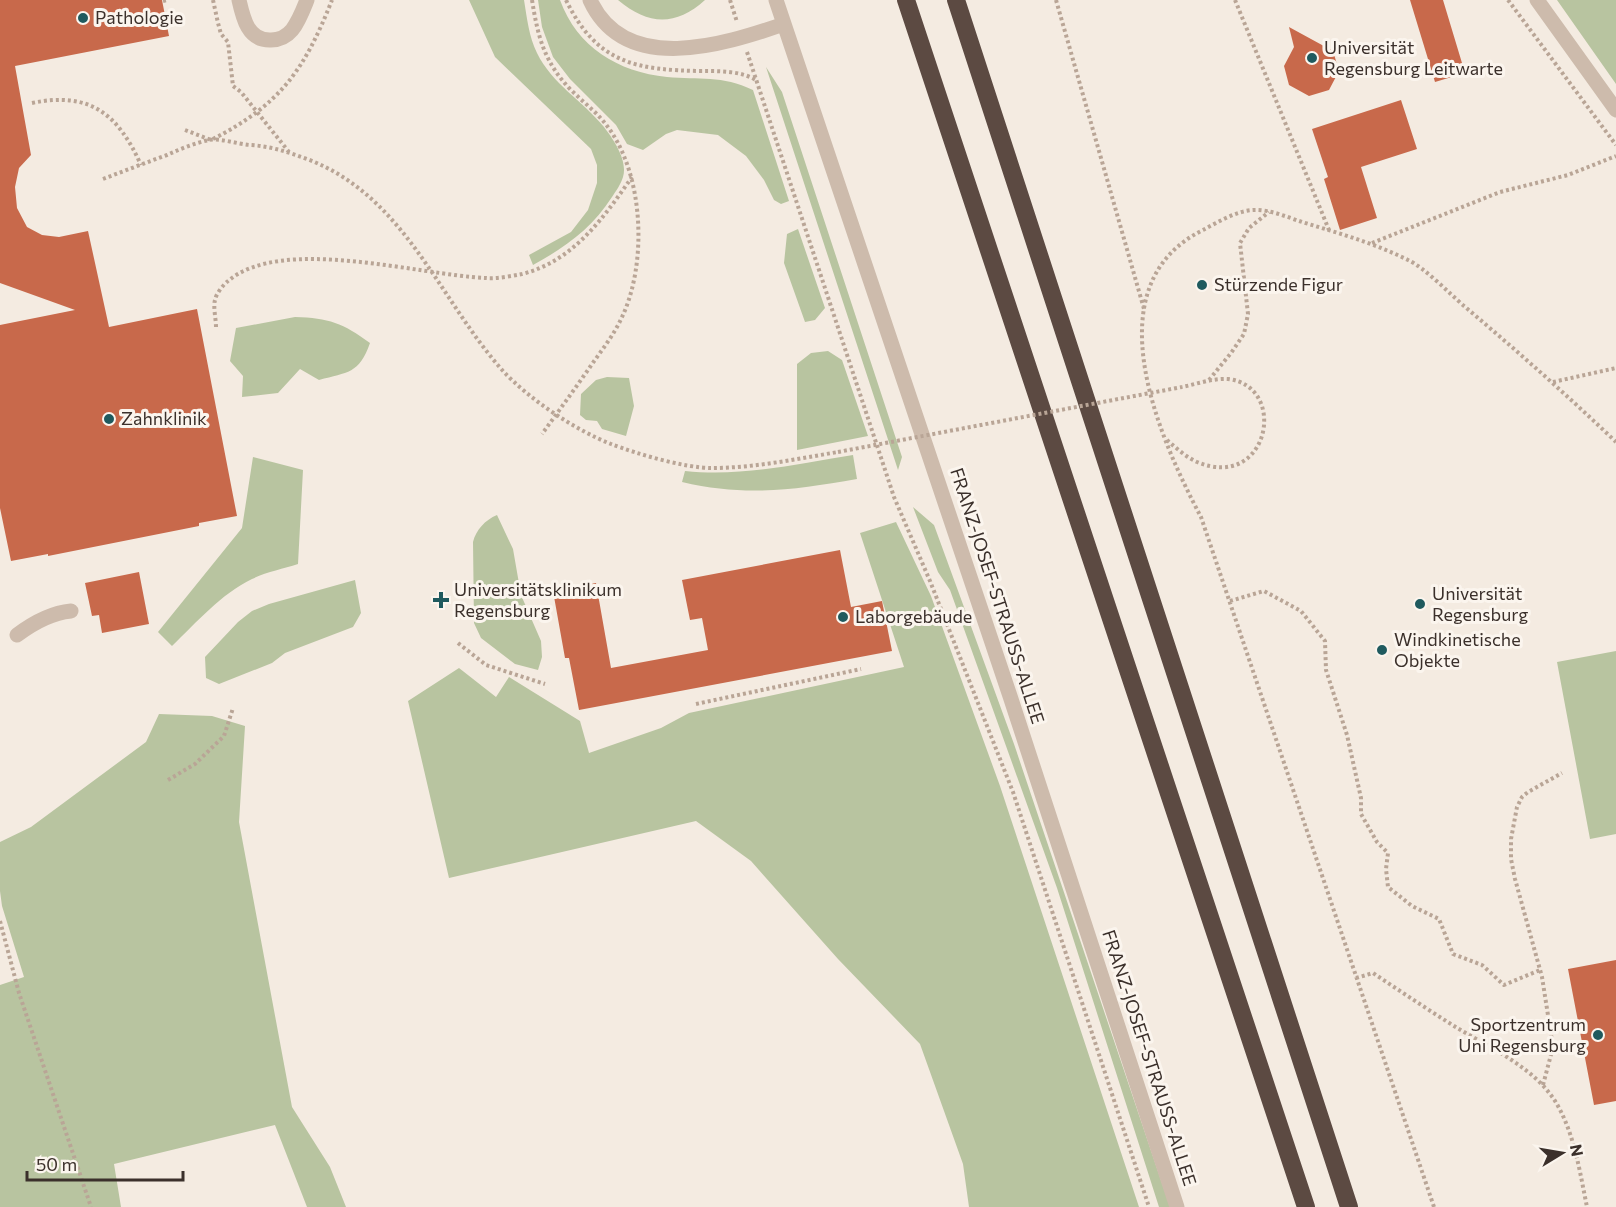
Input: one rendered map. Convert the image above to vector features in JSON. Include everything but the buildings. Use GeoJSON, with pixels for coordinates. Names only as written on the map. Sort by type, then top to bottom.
{"type":"FeatureCollection","features":[{"type":"Feature","properties":{"kind":"highway"},"geometry":{"type":"LineString","coordinates":[[906,0],[1306,1207]]}},
{"type":"Feature","properties":{"kind":"highway"},"geometry":{"type":"LineString","coordinates":[[956,0],[1349,1207]]}},
{"type":"Feature","properties":{"kind":"street"},"geometry":{"type":"LineString","coordinates":[[239,0],[243,18],[253,35],[265,40],[278,40],[291,32],[307,0]]}},
{"type":"Feature","properties":{"kind":"street"},"geometry":{"type":"LineString","coordinates":[[590,0],[595,11],[607,26],[643,45],[663,48],[696,48],[742,38],[784,24]]}},
{"type":"Feature","properties":{"kind":"street","name":"FRANZ-JOSEF-STRAUSS-ALLEE"},"geometry":{"type":"LineString","coordinates":[[776,0],[1021,729],[1177,1207]]}},
{"type":"Feature","properties":{"kind":"street"},"geometry":{"type":"LineString","coordinates":[[1537,0],[1616,110]]}},
{"type":"Feature","properties":{"kind":"street"},"geometry":{"type":"LineString","coordinates":[[17,635],[54,614],[71,611]]}},
{"type":"Feature","properties":{"kind":"path"},"geometry":{"type":"LineString","coordinates":[[213,0],[221,34],[228,42],[233,86],[241,92],[289,153]]}},
{"type":"Feature","properties":{"kind":"path"},"geometry":{"type":"LineString","coordinates":[[103,179],[211,140],[258,113],[277,96],[294,75],[311,49],[332,0]]}},
{"type":"Feature","properties":{"kind":"path"},"geometry":{"type":"LineString","coordinates":[[532,0],[536,28],[549,64],[569,88],[604,122],[624,153],[632,177],[638,216],[632,291],[622,318],[608,342],[542,434]]}},
{"type":"Feature","properties":{"kind":"path"},"geometry":{"type":"LineString","coordinates":[[730,0],[894,497],[930,581],[1013,792],[1149,1207]]}},
{"type":"Feature","properties":{"kind":"path"},"geometry":{"type":"LineString","coordinates":[[1056,0],[1144,310]]}},
{"type":"Feature","properties":{"kind":"path"},"geometry":{"type":"LineString","coordinates":[[1235,0],[1329,230]]}},
{"type":"Feature","properties":{"kind":"path"},"geometry":{"type":"LineString","coordinates":[[1508,0],[1616,145]]}},
{"type":"Feature","properties":{"kind":"path"},"geometry":{"type":"LineString","coordinates":[[32,102],[47,100],[82,102],[105,113],[123,130],[141,165]]}},
{"type":"Feature","properties":{"kind":"path"},"geometry":{"type":"LineString","coordinates":[[185,130],[211,140],[263,146],[289,153],[325,166],[355,184],[378,203],[404,233],[467,325],[504,371],[556,415],[610,444],[661,459],[710,468],[751,465],[838,452],[1228,379],[1243,384],[1253,392],[1263,410],[1266,423],[1261,441],[1251,456],[1236,465],[1217,466],[1197,462],[1166,439]]}},
{"type":"Feature","properties":{"kind":"path"},"geometry":{"type":"LineString","coordinates":[[1371,243],[1500,192],[1568,175],[1616,156]]}},
{"type":"Feature","properties":{"kind":"path"},"geometry":{"type":"LineString","coordinates":[[216,327],[215,300],[224,285],[238,272],[258,265],[285,260],[325,259],[488,278],[522,274],[549,264],[577,245],[605,216],[632,177]]}},
{"type":"Feature","properties":{"kind":"path"},"geometry":{"type":"LineString","coordinates":[[1434,1207],[1201,517],[1186,489],[1148,388],[1141,344],[1144,310],[1150,284],[1162,261],[1174,247],[1222,220],[1253,210],[1269,212],[1371,243],[1411,261],[1553,382],[1616,442]]}},
{"type":"Feature","properties":{"kind":"path"},"geometry":{"type":"LineString","coordinates":[[1208,381],[1244,334],[1248,314],[1240,243],[1249,228],[1269,212]]}},
{"type":"Feature","properties":{"kind":"path"},"geometry":{"type":"LineString","coordinates":[[1553,382],[1616,368]]}},
{"type":"Feature","properties":{"kind":"path"},"geometry":{"type":"LineString","coordinates":[[1230,601],[1264,591],[1300,611],[1325,641],[1326,670],[1349,745],[1361,798],[1361,814],[1377,842],[1388,853],[1386,869],[1388,886],[1412,906],[1439,919],[1453,954],[1482,965],[1504,985],[1540,970]]}},
{"type":"Feature","properties":{"kind":"path"},"geometry":{"type":"LineString","coordinates":[[458,643],[486,664],[545,684]]}},
{"type":"Feature","properties":{"kind":"path"},"geometry":{"type":"LineString","coordinates":[[696,704],[861,669]]}},
{"type":"Feature","properties":{"kind":"path"},"geometry":{"type":"LineString","coordinates":[[168,780],[195,764],[224,736],[233,708]]}},
{"type":"Feature","properties":{"kind":"path"},"geometry":{"type":"LineString","coordinates":[[1544,1085],[1553,1047],[1540,970],[1515,879],[1511,859],[1511,838],[1517,807],[1522,797],[1562,773]]}},
{"type":"Feature","properties":{"kind":"path"},"geometry":{"type":"LineString","coordinates":[[0,921],[19,993],[91,1207]]}},
{"type":"Feature","properties":{"kind":"path"},"geometry":{"type":"LineString","coordinates":[[1356,978],[1373,973],[1524,1069],[1544,1085],[1567,1124],[1587,1207]]}},
{"type":"Feature","properties":{"kind":"green space"},"geometry":{"type":"Polygon","coordinates":[[[469,0],[524,0],[532,40],[543,64],[604,127],[616,144],[624,164],[620,185],[596,218],[567,244],[533,265],[529,255],[571,232],[588,210],[597,183],[597,165],[591,149],[495,57],[469,0]]]}},
{"type":"Feature","properties":{"kind":"green space"},"geometry":{"type":"Polygon","coordinates":[[[538,0],[560,0],[567,17],[588,44],[616,63],[649,74],[721,80],[753,90],[789,201],[781,204],[774,200],[764,180],[746,156],[718,135],[677,130],[666,134],[643,150],[627,144],[616,125],[570,79],[553,57],[542,27],[538,0]]]}},
{"type":"Feature","properties":{"kind":"green space"},"geometry":{"type":"Polygon","coordinates":[[[618,0],[705,0],[683,15],[662,20],[640,14],[618,0]]]}},
{"type":"Feature","properties":{"kind":"green space"},"geometry":{"type":"Polygon","coordinates":[[[1557,0],[1616,0],[1616,84],[1557,0]]]}},
{"type":"Feature","properties":{"kind":"green space"},"geometry":{"type":"Polygon","coordinates":[[[766,67],[782,92],[902,457],[898,470],[766,67]]]}},
{"type":"Feature","properties":{"kind":"green space"},"geometry":{"type":"Polygon","coordinates":[[[798,229],[825,308],[815,320],[805,322],[784,263],[787,234],[798,229]]]}},
{"type":"Feature","properties":{"kind":"green space"},"geometry":{"type":"Polygon","coordinates":[[[295,317],[327,320],[343,326],[370,343],[366,353],[357,366],[345,373],[319,380],[300,369],[278,393],[242,397],[243,376],[230,361],[236,328],[295,317]]]}},
{"type":"Feature","properties":{"kind":"green space"},"geometry":{"type":"Polygon","coordinates":[[[828,351],[842,360],[868,436],[797,450],[797,364],[811,353],[828,351]]]}},
{"type":"Feature","properties":{"kind":"green space"},"geometry":{"type":"Polygon","coordinates":[[[607,377],[629,378],[634,406],[626,436],[602,429],[597,421],[586,420],[580,415],[581,394],[596,380],[607,377]]]}},
{"type":"Feature","properties":{"kind":"green space"},"geometry":{"type":"Polygon","coordinates":[[[853,455],[857,479],[834,483],[791,489],[749,491],[705,487],[682,482],[685,471],[748,471],[853,455]]]}},
{"type":"Feature","properties":{"kind":"green space"},"geometry":{"type":"Polygon","coordinates":[[[253,457],[303,470],[298,564],[263,574],[230,592],[172,646],[158,632],[242,528],[253,457]]]}},
{"type":"Feature","properties":{"kind":"green space"},"geometry":{"type":"Polygon","coordinates":[[[913,507],[934,525],[1014,744],[1170,1207],[1159,1207],[1057,888],[950,590],[938,572],[913,507]]]}},
{"type":"Feature","properties":{"kind":"green space"},"geometry":{"type":"Polygon","coordinates":[[[497,515],[513,549],[521,595],[541,641],[542,657],[538,670],[515,664],[481,638],[474,623],[473,542],[482,526],[497,515]]]}},
{"type":"Feature","properties":{"kind":"green space"},"geometry":{"type":"Polygon","coordinates":[[[896,522],[931,596],[1000,786],[1139,1207],[969,1207],[963,1164],[920,1044],[838,959],[751,861],[696,821],[449,878],[408,701],[459,668],[496,697],[509,677],[580,721],[589,753],[661,728],[689,713],[904,667],[860,533],[896,522]]]}},
{"type":"Feature","properties":{"kind":"green space"},"geometry":{"type":"Polygon","coordinates":[[[355,580],[361,613],[353,627],[285,653],[272,663],[219,684],[206,678],[205,657],[238,622],[252,611],[269,604],[355,580]]]}},
{"type":"Feature","properties":{"kind":"green space"},"geometry":{"type":"Polygon","coordinates":[[[1616,651],[1616,834],[1590,839],[1557,662],[1616,651]]]}},
{"type":"Feature","properties":{"kind":"green space"},"geometry":{"type":"Polygon","coordinates":[[[159,714],[212,716],[245,726],[239,822],[292,1107],[330,1167],[346,1207],[307,1207],[275,1125],[114,1164],[121,1207],[0,1207],[0,985],[24,977],[2,906],[0,842],[31,827],[146,742],[159,714]]]}},
{"type":"Feature","properties":{"kind":"place","name":"Pathologie"},"geometry":{"type":"Point","coordinates":[83,18]}},
{"type":"Feature","properties":{"kind":"place","name":"Universität Regensburg Leitwarte"},"geometry":{"type":"Point","coordinates":[1312,58]}},
{"type":"Feature","properties":{"kind":"place","name":"Stürzende Figur"},"geometry":{"type":"Point","coordinates":[1202,285]}},
{"type":"Feature","properties":{"kind":"place","name":"Zahnklinik"},"geometry":{"type":"Point","coordinates":[109,419]}},
{"type":"Feature","properties":{"kind":"place","name":"Universitätsklinikum Regensburg"},"geometry":{"type":"Point","coordinates":[441,600]}},
{"type":"Feature","properties":{"kind":"place","name":"Universität Regensburg"},"geometry":{"type":"Point","coordinates":[1420,604]}},
{"type":"Feature","properties":{"kind":"place","name":"Laborgebäude"},"geometry":{"type":"Point","coordinates":[843,617]}},
{"type":"Feature","properties":{"kind":"place","name":"Windkinetische Objekte"},"geometry":{"type":"Point","coordinates":[1382,650]}},
{"type":"Feature","properties":{"kind":"place","name":"Sportzentrum Uni Regensburg"},"geometry":{"type":"Point","coordinates":[1598,1035]}}]}
